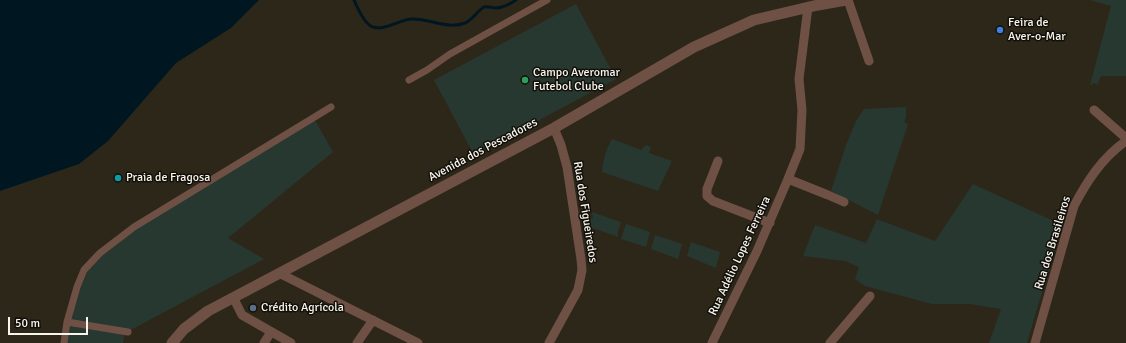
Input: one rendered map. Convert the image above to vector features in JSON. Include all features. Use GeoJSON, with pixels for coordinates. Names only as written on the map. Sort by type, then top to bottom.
{"type":"FeatureCollection","features":[{"type":"Feature","properties":{"kind":"street"},"geometry":{"type":"LineString","coordinates":[[409,80],[428,70],[450,54],[547,0]]}},
{"type":"Feature","properties":{"kind":"street"},"geometry":{"type":"LineString","coordinates":[[847,0],[869,61]]}},
{"type":"Feature","properties":{"kind":"street","name":"Avenida dos Pescadores"},"geometry":{"type":"LineString","coordinates":[[172,343],[184,329],[208,310],[554,128],[694,47],[754,20],[815,4],[847,0]]}},
{"type":"Feature","properties":{"kind":"street","name":"Rua Adélio Lopes Ferreira"},"geometry":{"type":"LineString","coordinates":[[712,343],[770,223],[800,149],[802,110],[799,79],[815,4]]}},
{"type":"Feature","properties":{"kind":"street"},"geometry":{"type":"LineString","coordinates":[[64,343],[67,322],[76,287],[84,270],[100,252],[134,227],[331,107]]}},
{"type":"Feature","properties":{"kind":"street"},"geometry":{"type":"LineString","coordinates":[[1094,110],[1126,138]]}},
{"type":"Feature","properties":{"kind":"street","name":"Rua dos Figueiredos"},"geometry":{"type":"LineString","coordinates":[[549,343],[578,290],[582,270],[567,168],[561,145],[554,128]]}},
{"type":"Feature","properties":{"kind":"street","name":"Rua dos Brasileiros"},"geometry":{"type":"LineString","coordinates":[[1035,343],[1074,206],[1083,189],[1106,158],[1126,141]]}},
{"type":"Feature","properties":{"kind":"street"},"geometry":{"type":"LineString","coordinates":[[718,161],[707,189],[707,196],[713,201],[770,223]]}},
{"type":"Feature","properties":{"kind":"street"},"geometry":{"type":"LineString","coordinates":[[788,179],[828,194],[844,202]]}},
{"type":"Feature","properties":{"kind":"street"},"geometry":{"type":"LineString","coordinates":[[279,273],[418,343]]}},
{"type":"Feature","properties":{"kind":"street"},"geometry":{"type":"LineString","coordinates":[[830,343],[870,296]]}},
{"type":"Feature","properties":{"kind":"street"},"geometry":{"type":"LineString","coordinates":[[233,297],[242,315],[291,343]]}},
{"type":"Feature","properties":{"kind":"street"},"geometry":{"type":"LineString","coordinates":[[358,343],[372,320]]}},
{"type":"Feature","properties":{"kind":"street"},"geometry":{"type":"LineString","coordinates":[[67,322],[128,332]]}},
{"type":"Feature","properties":{"kind":"street"},"geometry":{"type":"LineString","coordinates":[[264,343],[271,332]]}},
{"type":"Feature","properties":{"kind":"green space"},"geometry":{"type":"Polygon","coordinates":[[[1090,0],[1126,0],[1126,76],[1101,76],[1097,85],[1095,83],[1090,85],[1111,6],[1090,0]]]}},
{"type":"Feature","properties":{"kind":"green space","name":"Campo Averomar Futebol Clube"},"geometry":{"type":"Polygon","coordinates":[[[576,4],[616,79],[474,155],[434,80],[576,4]]]}},
{"type":"Feature","properties":{"kind":"green space"},"geometry":{"type":"Polygon","coordinates":[[[906,107],[906,117],[904,122],[908,124],[878,215],[831,191],[846,145],[856,121],[864,109],[906,107]]]}},
{"type":"Feature","properties":{"kind":"green space"},"geometry":{"type":"Polygon","coordinates":[[[315,120],[333,152],[228,238],[264,259],[125,333],[123,343],[67,343],[74,305],[80,288],[88,271],[104,254],[136,229],[315,120]]]}},
{"type":"Feature","properties":{"kind":"green space"},"geometry":{"type":"Polygon","coordinates":[[[612,139],[641,150],[646,145],[651,147],[649,153],[672,161],[658,191],[602,172],[605,155],[612,139]]]}},
{"type":"Feature","properties":{"kind":"green space"},"geometry":{"type":"Polygon","coordinates":[[[973,184],[1062,225],[1027,343],[989,343],[1001,309],[970,304],[932,304],[865,286],[855,279],[859,267],[845,261],[803,256],[815,225],[866,243],[877,219],[935,241],[973,184]]]}},
{"type":"Feature","properties":{"kind":"green space"},"geometry":{"type":"Polygon","coordinates":[[[592,212],[621,222],[618,237],[590,227],[590,219],[593,218],[592,212]]]}},
{"type":"Feature","properties":{"kind":"green space"},"geometry":{"type":"Polygon","coordinates":[[[626,224],[650,232],[646,247],[621,239],[626,224]]]}},
{"type":"Feature","properties":{"kind":"green space"},"geometry":{"type":"Polygon","coordinates":[[[655,235],[682,244],[678,259],[651,249],[655,235]]]}},
{"type":"Feature","properties":{"kind":"green space"},"geometry":{"type":"Polygon","coordinates":[[[691,242],[720,252],[716,268],[687,256],[691,242]]]}},
{"type":"Feature","properties":{"kind":"water"},"geometry":{"type":"Polygon","coordinates":[[[0,0],[259,0],[231,28],[176,63],[108,141],[79,164],[0,191],[0,0]]]}},
{"type":"Feature","properties":{"kind":"waterway"},"geometry":{"type":"LineString","coordinates":[[354,0],[367,23],[370,26],[377,28],[382,28],[411,19],[424,20],[445,25],[458,25],[468,22],[484,7],[501,7],[516,0]]}},
{"type":"Feature","properties":{"kind":"place","name":"Feira de Aver-o-Mar"},"geometry":{"type":"Point","coordinates":[1000,30]}},
{"type":"Feature","properties":{"kind":"place","name":"Campo Averomar Futebol Clube"},"geometry":{"type":"Point","coordinates":[525,80]}},
{"type":"Feature","properties":{"kind":"place","name":"Praia de Fragosa"},"geometry":{"type":"Point","coordinates":[118,178]}},
{"type":"Feature","properties":{"kind":"place","name":"Crédito Agrícola"},"geometry":{"type":"Point","coordinates":[253,308]}}]}
